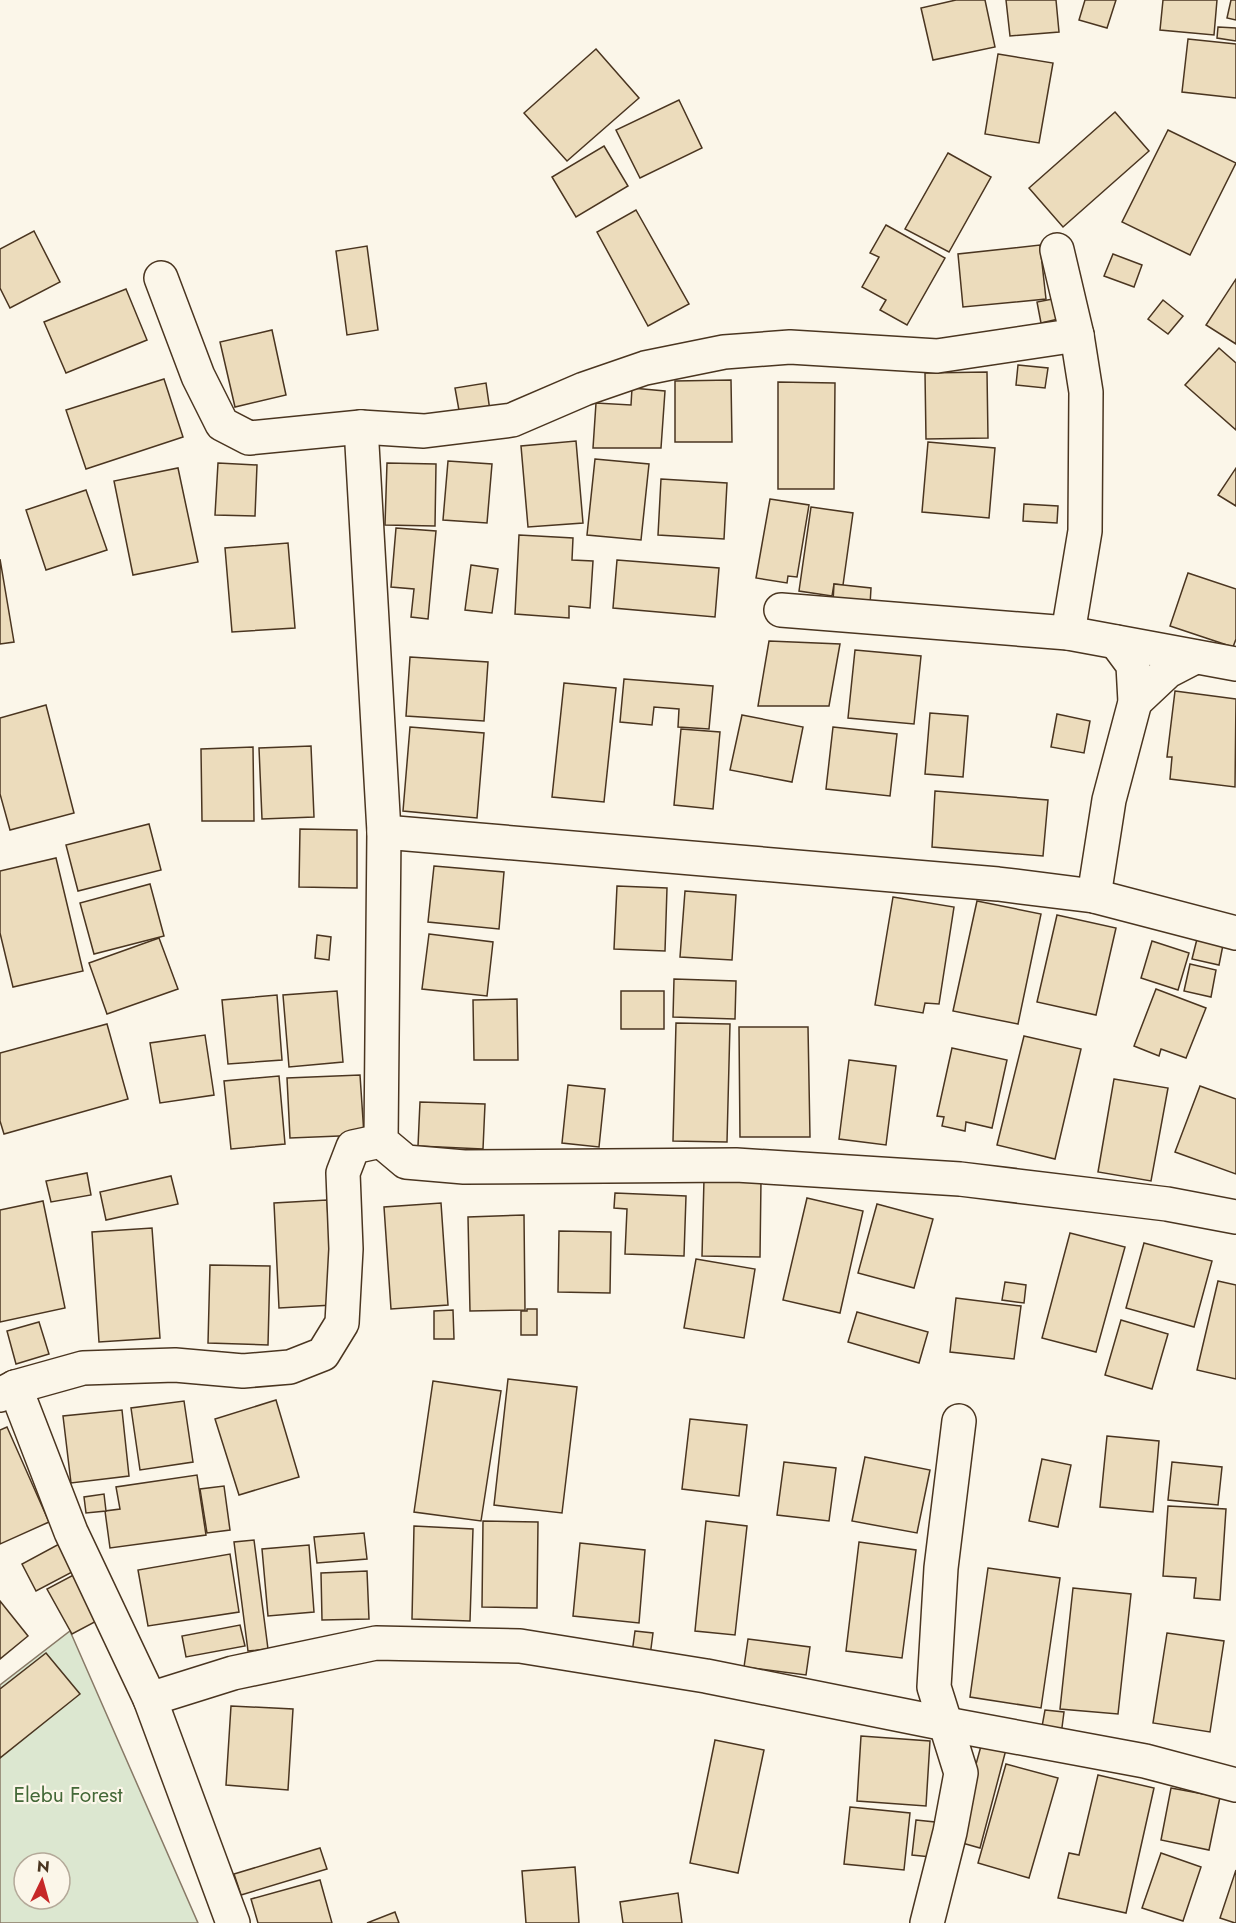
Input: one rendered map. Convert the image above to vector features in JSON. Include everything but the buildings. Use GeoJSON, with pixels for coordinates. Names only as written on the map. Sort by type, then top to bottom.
{"type":"FeatureCollection","features":[{"type":"Feature","properties":{"kind":"street"},"geometry":{"type":"LineString","coordinates":[[1057,250],[1077,335],[1086,392],[1084,531],[1068,633]]}},
{"type":"Feature","properties":{"kind":"street"},"geometry":{"type":"LineString","coordinates":[[160,278],[198,376],[222,424],[249,438],[361,427],[424,431],[512,420],[584,389],[645,368],[724,352],[790,347],[937,356],[1077,335]]}},
{"type":"Feature","properties":{"kind":"street"},"geometry":{"type":"LineString","coordinates":[[361,427],[384,832],[381,1141]]}},
{"type":"Feature","properties":{"kind":"street"},"geometry":{"type":"LineString","coordinates":[[781,610],[1068,633],[1236,664]]}},
{"type":"Feature","properties":{"kind":"street"},"geometry":{"type":"LineString","coordinates":[[1094,896],[1109,800],[1136,702],[1133,665],[1116,642]]}},
{"type":"Feature","properties":{"kind":"street"},"geometry":{"type":"LineString","coordinates":[[1136,702],[1168,671],[1195,657]]}},
{"type":"Feature","properties":{"kind":"street"},"geometry":{"type":"LineString","coordinates":[[384,832],[998,884],[1094,896],[1236,933]]}},
{"type":"Feature","properties":{"kind":"street"},"geometry":{"type":"LineString","coordinates":[[381,1141],[406,1162],[441,1165],[736,1165],[795,1168],[960,1179],[1167,1204],[1236,1217]]}},
{"type":"Feature","properties":{"kind":"street"},"geometry":{"type":"LineString","coordinates":[[233,1923],[150,1699],[7,1391],[83,1368],[175,1365],[243,1371],[290,1366],[323,1354],[342,1323],[346,1249],[343,1173],[353,1147],[381,1141]]}},
{"type":"Feature","properties":{"kind":"street"},"geometry":{"type":"LineString","coordinates":[[927,1923],[950,1832],[961,1773],[934,1687],[941,1568],[959,1421]]}},
{"type":"Feature","properties":{"kind":"street"},"geometry":{"type":"LineString","coordinates":[[150,1699],[233,1673],[376,1643],[520,1646],[706,1676],[1145,1761],[1236,1785]]}},
{"type":"Feature","properties":{"kind":"green space","name":"Elebu Forest"},"geometry":{"type":"Polygon","coordinates":[[[70,1631],[198,1923],[0,1923],[0,1685],[70,1631]]]}}]}
